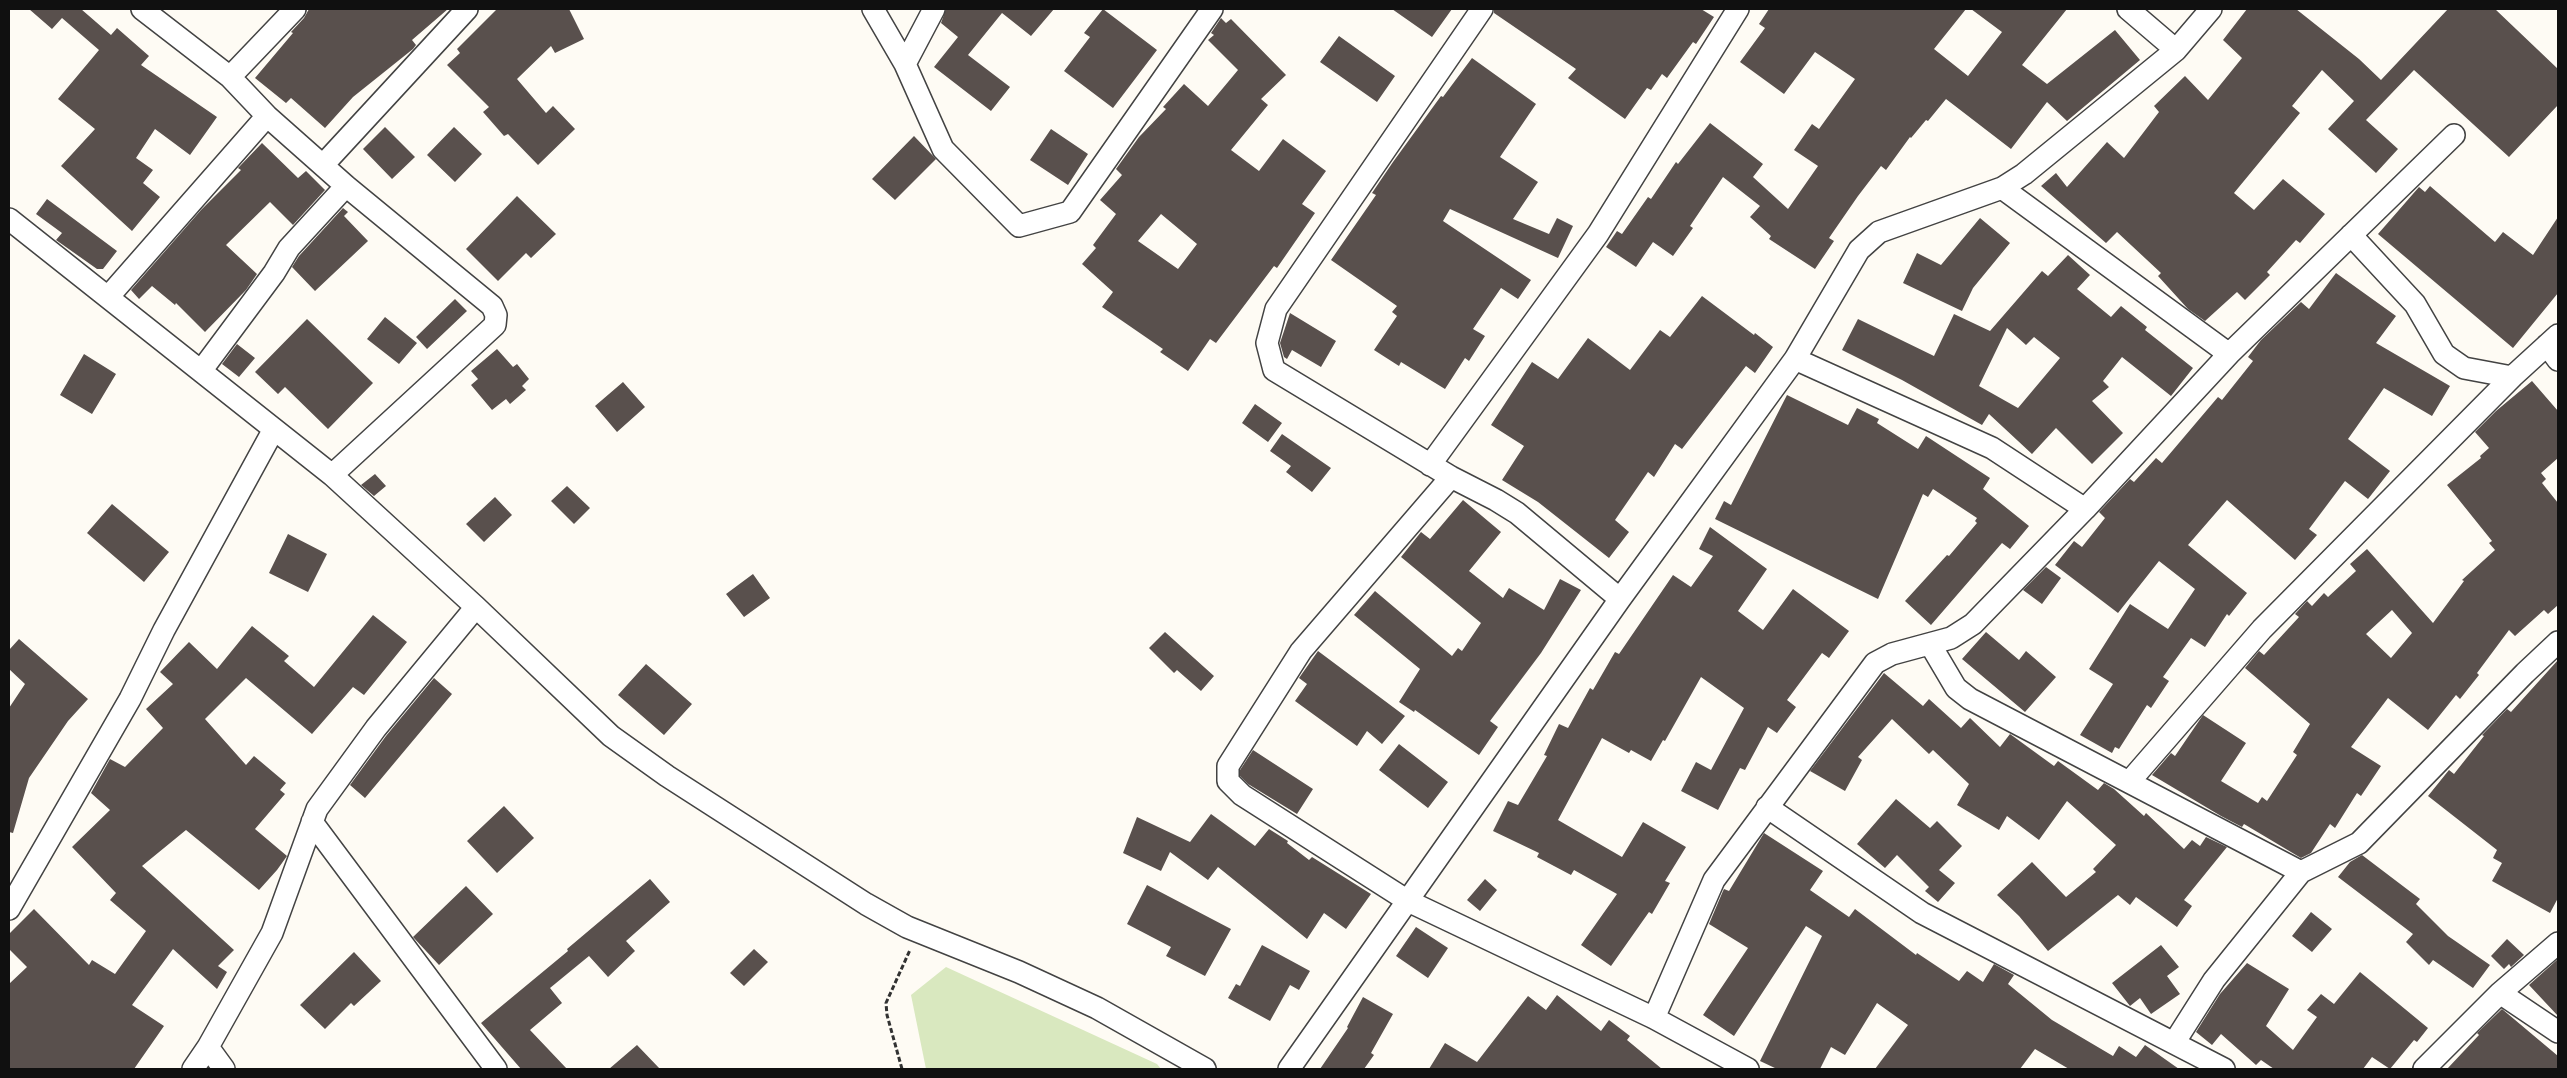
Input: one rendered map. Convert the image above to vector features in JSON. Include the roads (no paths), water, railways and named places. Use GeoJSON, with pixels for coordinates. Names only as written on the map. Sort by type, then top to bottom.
{"type":"FeatureCollection","features":[{"type":"Feature","properties":{"kind":"street"},"geometry":{"type":"LineString","coordinates":[[142,9],[230,77],[267,116],[346,186],[492,306],[496,315],[496,325],[332,475]]}},
{"type":"Feature","properties":{"kind":"street"},"geometry":{"type":"LineString","coordinates":[[230,77],[295,9]]}},
{"type":"Feature","properties":{"kind":"street"},"geometry":{"type":"LineString","coordinates":[[323,165],[467,9]]}},
{"type":"Feature","properties":{"kind":"street"},"geometry":{"type":"LineString","coordinates":[[873,9],[906,64],[943,149],[1019,226],[1070,212],[1212,9]]}},
{"type":"Feature","properties":{"kind":"street"},"geometry":{"type":"LineString","coordinates":[[906,64],[934,9]]}},
{"type":"Feature","properties":{"kind":"street"},"geometry":{"type":"LineString","coordinates":[[1482,9],[1276,309],[1267,343],[1274,370],[1430,465],[1517,513],[1620,599]]}},
{"type":"Feature","properties":{"kind":"street"},"geometry":{"type":"LineString","coordinates":[[1430,465],[1598,234],[1738,9]]}},
{"type":"Feature","properties":{"kind":"street"},"geometry":{"type":"LineString","coordinates":[[2128,9],[2176,50]]}},
{"type":"Feature","properties":{"kind":"street"},"geometry":{"type":"LineString","coordinates":[[1289,1069],[1620,599],[1796,359],[1859,250],[1879,232],[2002,188],[2024,174],[2176,50],[2211,9]]}},
{"type":"Feature","properties":{"kind":"street"},"geometry":{"type":"LineString","coordinates":[[109,296],[267,116]]}},
{"type":"Feature","properties":{"kind":"street"},"geometry":{"type":"LineString","coordinates":[[1654,1018],[1714,880],[1875,663],[1892,654],[1951,638],[1973,624],[2085,510],[2229,354],[2454,135]]}},
{"type":"Feature","properties":{"kind":"street"},"geometry":{"type":"LineString","coordinates":[[201,371],[274,273],[289,248],[346,186]]}},
{"type":"Feature","properties":{"kind":"street"},"geometry":{"type":"LineString","coordinates":[[2002,188],[2229,354]]}},
{"type":"Feature","properties":{"kind":"street"},"geometry":{"type":"LineString","coordinates":[[11,228],[109,296],[332,475],[476,607],[611,736],[668,776],[858,899],[918,932],[1019,972],[1097,1008],[1205,1069]]}},
{"type":"Feature","properties":{"kind":"street"},"geometry":{"type":"LineString","coordinates":[[2351,235],[2415,304],[2444,354],[2464,368],[2512,377]]}},
{"type":"Feature","properties":{"kind":"street"},"geometry":{"type":"LineString","coordinates":[[2130,781],[2262,629],[2512,377],[2555,347]]}},
{"type":"Feature","properties":{"kind":"street"},"geometry":{"type":"LineString","coordinates":[[1796,359],[1992,448],[2085,510]]}},
{"type":"Feature","properties":{"kind":"street"},"geometry":{"type":"LineString","coordinates":[[9,909],[130,699],[164,630],[274,429]]}},
{"type":"Feature","properties":{"kind":"street"},"geometry":{"type":"LineString","coordinates":[[1451,477],[1301,651],[1228,766],[1228,781],[1242,795],[1408,901],[1654,1018],[1748,1069]]}},
{"type":"Feature","properties":{"kind":"street"},"geometry":{"type":"LineString","coordinates":[[193,1069],[208,1047],[272,933],[318,809],[376,728],[476,607]]}},
{"type":"Feature","properties":{"kind":"street"},"geometry":{"type":"LineString","coordinates":[[2174,1042],[2214,980],[2301,872],[2359,843],[2524,673],[2558,642]]}},
{"type":"Feature","properties":{"kind":"street"},"geometry":{"type":"LineString","coordinates":[[1930,644],[1956,688],[1970,699],[2301,872]]}},
{"type":"Feature","properties":{"kind":"street"},"geometry":{"type":"LineString","coordinates":[[1767,807],[1922,913],[2224,1069]]}},
{"type":"Feature","properties":{"kind":"street"},"geometry":{"type":"LineString","coordinates":[[312,822],[496,1069]]}},
{"type":"Feature","properties":{"kind":"street"},"geometry":{"type":"LineString","coordinates":[[2424,1069],[2500,993],[2558,943]]}},
{"type":"Feature","properties":{"kind":"street"},"geometry":{"type":"LineString","coordinates":[[2500,993],[2558,1032]]}},
{"type":"Feature","properties":{"kind":"street"},"geometry":{"type":"LineString","coordinates":[[208,1047],[224,1069]]}}]}
